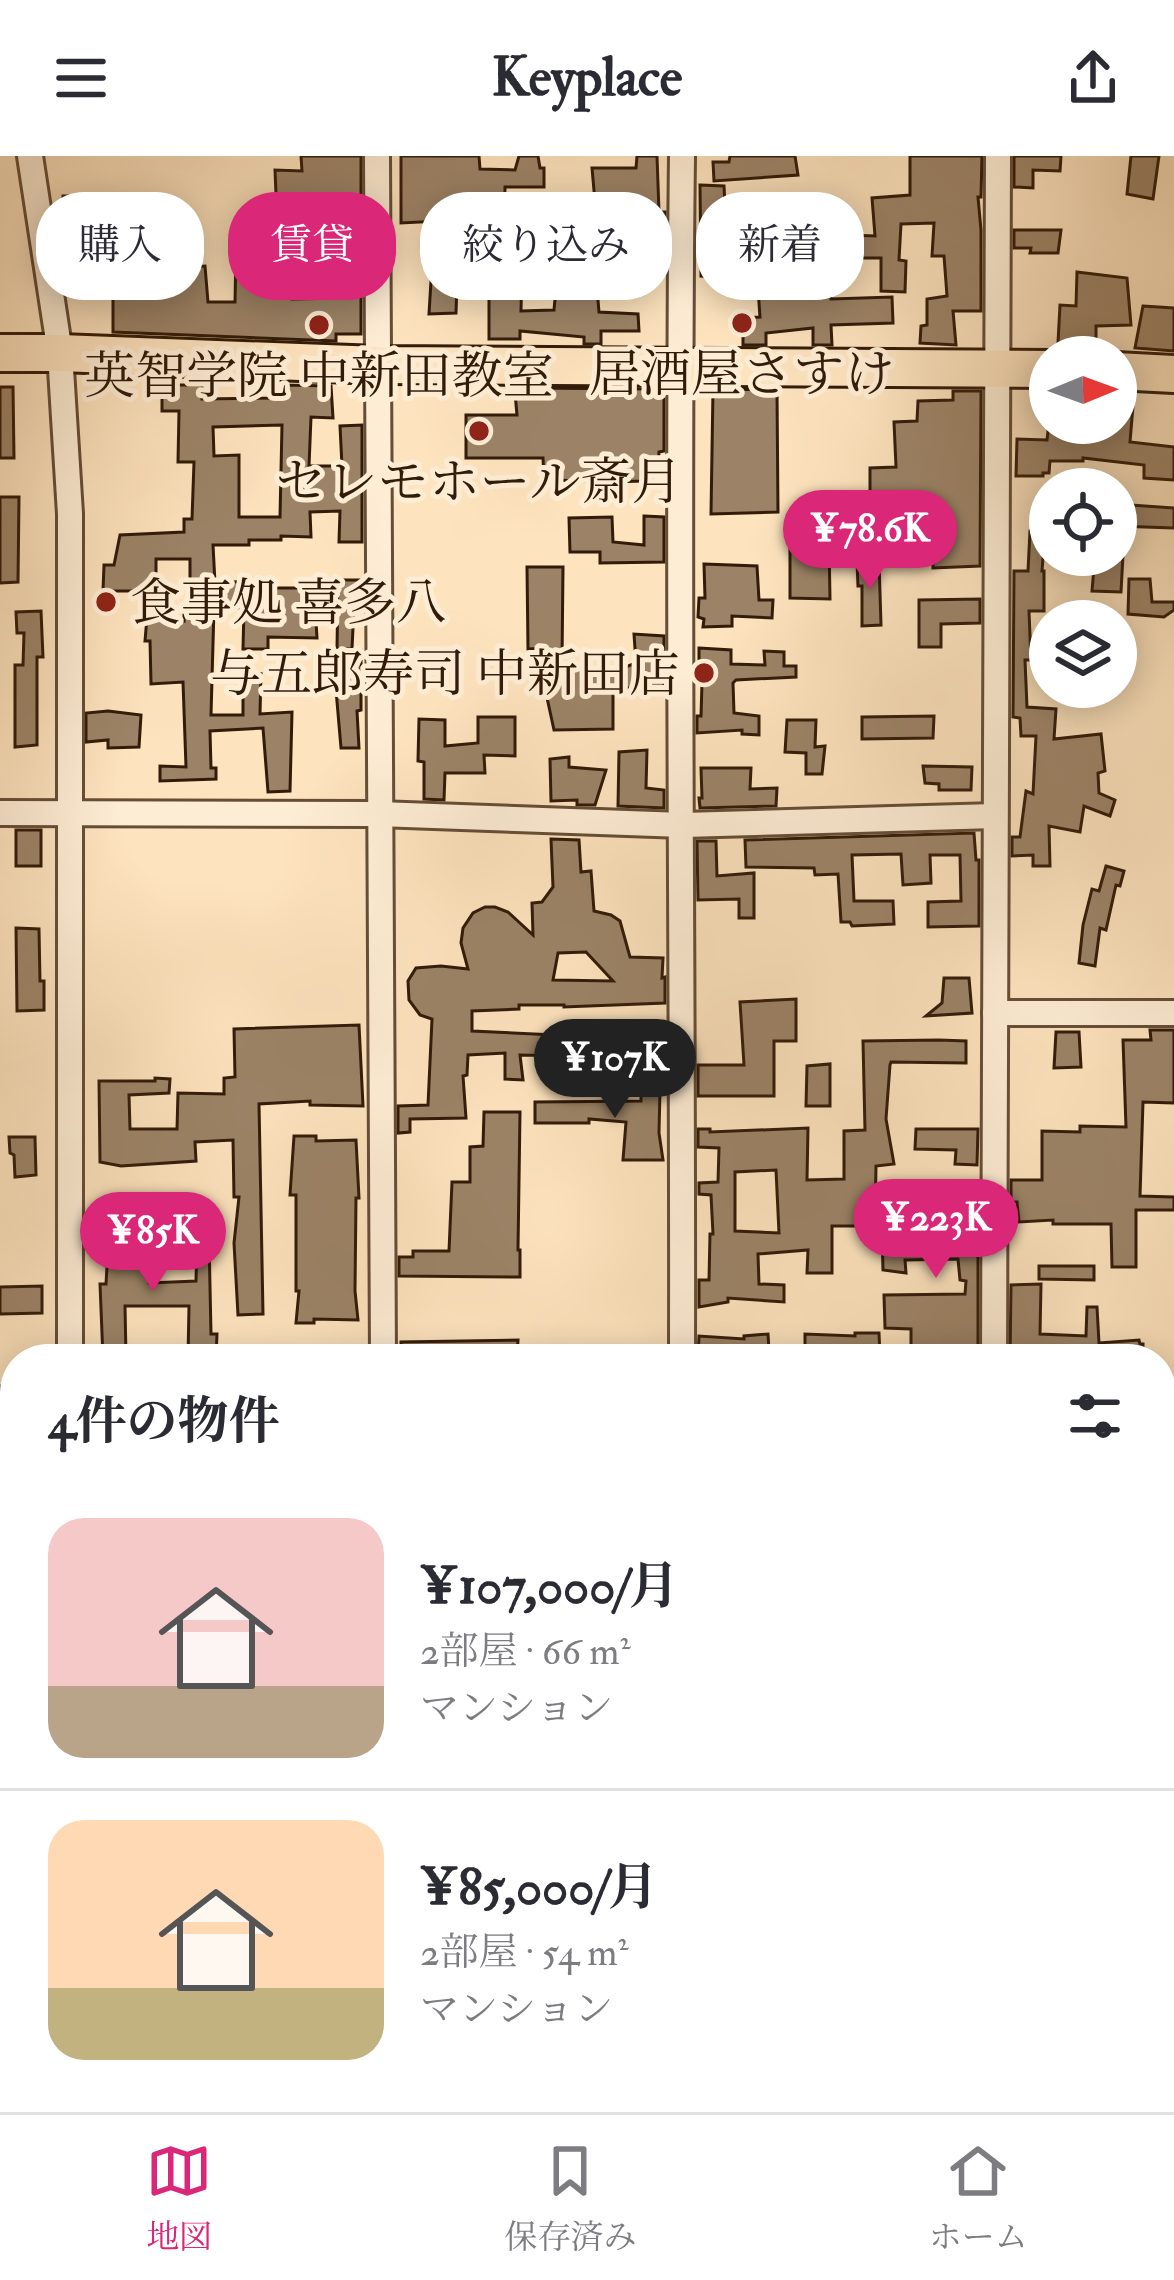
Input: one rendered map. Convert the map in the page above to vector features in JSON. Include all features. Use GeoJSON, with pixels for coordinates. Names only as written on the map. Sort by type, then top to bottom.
{"type":"FeatureCollection","features":[{"type":"Feature","properties":{"kind":"highway"},"geometry":{"type":"LineString","coordinates":[[0,353],[377,364],[1029,368]]}},
{"type":"Feature","properties":{"kind":"highway"},"geometry":{"type":"LineString","coordinates":[[1137,372],[1174,374]]}},
{"type":"Feature","properties":{"kind":"street"},"geometry":{"type":"LineString","coordinates":[[30,156],[60,352],[70,514],[70,1344]]}},
{"type":"Feature","properties":{"kind":"street"},"geometry":{"type":"LineString","coordinates":[[377,156],[383,1344]]}},
{"type":"Feature","properties":{"kind":"street"},"geometry":{"type":"LineString","coordinates":[[682,156],[682,1344]]}},
{"type":"Feature","properties":{"kind":"street"},"geometry":{"type":"LineString","coordinates":[[994,1344],[998,156]]}},
{"type":"Feature","properties":{"kind":"street"},"geometry":{"type":"LineString","coordinates":[[0,813],[379,814],[682,825],[995,816]]}},
{"type":"Feature","properties":{"kind":"street"},"geometry":{"type":"LineString","coordinates":[[995,1013],[1174,1012]]}},
{"type":"Feature","properties":{"kind":"building"},"geometry":{"type":"Polygon","coordinates":[[[301,156],[361,156],[361,192],[276,192],[275,170],[302,171],[301,156]]]}},
{"type":"Feature","properties":{"kind":"building"},"geometry":{"type":"Polygon","coordinates":[[[401,156],[479,156],[480,169],[515,170],[519,156],[538,156],[544,168],[544,187],[420,192],[420,222],[401,223],[401,156]]]}},
{"type":"Feature","properties":{"kind":"building"},"geometry":{"type":"Polygon","coordinates":[[[637,156],[657,156],[658,192],[594,192],[592,168],[636,168],[637,156]]]}},
{"type":"Feature","properties":{"kind":"building"},"geometry":{"type":"Polygon","coordinates":[[[730,156],[795,156],[798,175],[714,181],[713,162],[729,162],[730,156]]]}},
{"type":"Feature","properties":{"kind":"building"},"geometry":{"type":"Polygon","coordinates":[[[910,156],[982,156],[978,197],[981,311],[953,311],[956,345],[920,343],[921,326],[927,325],[927,299],[947,296],[944,256],[932,256],[934,223],[901,224],[899,260],[906,261],[905,292],[881,291],[881,258],[864,258],[864,236],[875,236],[872,198],[910,195],[910,156]]]}},
{"type":"Feature","properties":{"kind":"building"},"geometry":{"type":"Polygon","coordinates":[[[1014,156],[1061,156],[1060,171],[1033,170],[1033,188],[1014,187],[1014,156]]]}},
{"type":"Feature","properties":{"kind":"building"},"geometry":{"type":"Polygon","coordinates":[[[1131,156],[1159,156],[1153,199],[1127,194],[1131,156]]]}},
{"type":"Feature","properties":{"kind":"building"},"geometry":{"type":"Polygon","coordinates":[[[700,185],[724,186],[724,192],[700,192],[700,185]]]}},
{"type":"Feature","properties":{"kind":"building"},"geometry":{"type":"Polygon","coordinates":[[[1014,230],[1061,230],[1058,253],[1014,248],[1014,230]]]}},
{"type":"Feature","properties":{"kind":"building"},"geometry":{"type":"Polygon","coordinates":[[[204,266],[208,302],[361,300],[361,334],[336,334],[336,341],[113,332],[113,300],[204,300],[204,266]]]}},
{"type":"Feature","properties":{"kind":"building"},"geometry":{"type":"Polygon","coordinates":[[[1077,272],[1127,278],[1131,325],[1096,326],[1096,336],[1058,336],[1060,305],[1076,306],[1077,272]]]}},
{"type":"Feature","properties":{"kind":"building"},"geometry":{"type":"Polygon","coordinates":[[[892,297],[893,323],[831,325],[832,345],[813,345],[813,328],[766,333],[766,345],[743,345],[743,318],[760,317],[759,300],[892,297]]]}},
{"type":"Feature","properties":{"kind":"building"},"geometry":{"type":"Polygon","coordinates":[[[430,300],[456,300],[456,313],[429,314],[430,300]]]}},
{"type":"Feature","properties":{"kind":"building"},"geometry":{"type":"Polygon","coordinates":[[[489,300],[521,300],[521,311],[554,310],[555,300],[598,300],[599,312],[638,314],[639,331],[601,331],[601,344],[584,344],[584,337],[520,331],[520,339],[489,339],[489,300]]]}},
{"type":"Feature","properties":{"kind":"building"},"geometry":{"type":"Polygon","coordinates":[[[1143,306],[1174,308],[1174,351],[1137,348],[1143,306]]]}},
{"type":"Feature","properties":{"kind":"building"},"geometry":{"type":"Polygon","coordinates":[[[162,385],[202,385],[202,399],[284,398],[283,385],[331,386],[333,418],[311,417],[309,466],[342,466],[340,426],[362,425],[362,542],[339,542],[340,511],[310,512],[311,537],[213,545],[215,583],[250,581],[250,588],[314,588],[317,638],[268,637],[268,649],[243,649],[244,608],[214,608],[211,715],[243,715],[243,676],[261,674],[260,714],[292,712],[290,791],[268,792],[263,728],[210,731],[216,779],[160,781],[160,766],[186,767],[183,682],[151,684],[147,617],[184,621],[184,615],[190,615],[190,559],[156,559],[156,591],[103,591],[104,565],[114,565],[120,535],[184,532],[184,519],[192,519],[194,462],[178,462],[179,411],[162,411],[162,385]],[[282,425],[213,427],[214,456],[239,455],[239,517],[280,517],[282,425]]]}},
{"type":"Feature","properties":{"kind":"building"},"geometry":{"type":"Polygon","coordinates":[[[0,387],[13,387],[14,458],[0,458],[0,387]]]}},
{"type":"Feature","properties":{"kind":"building"},"geometry":{"type":"Polygon","coordinates":[[[523,388],[664,389],[664,451],[659,452],[658,475],[596,486],[596,481],[544,480],[543,458],[466,458],[466,415],[517,415],[515,393],[523,388]]]}},
{"type":"Feature","properties":{"kind":"building"},"geometry":{"type":"Polygon","coordinates":[[[713,389],[777,390],[778,512],[711,514],[713,389]]]}},
{"type":"Feature","properties":{"kind":"building"},"geometry":{"type":"Polygon","coordinates":[[[953,391],[981,391],[980,566],[933,568],[933,563],[913,564],[912,517],[870,517],[870,468],[896,467],[894,422],[917,421],[918,401],[953,400],[953,391]]]}},
{"type":"Feature","properties":{"kind":"building"},"geometry":{"type":"Polygon","coordinates":[[[1017,439],[1029,439],[1029,444],[1174,447],[1174,480],[1144,478],[1144,465],[1083,458],[1050,461],[1049,468],[1029,468],[1029,476],[1016,476],[1017,439]]]}},
{"type":"Feature","properties":{"kind":"building"},"geometry":{"type":"Polygon","coordinates":[[[0,497],[19,497],[18,582],[0,583],[0,497]]]}},
{"type":"Feature","properties":{"kind":"building"},"geometry":{"type":"Polygon","coordinates":[[[1137,505],[1174,508],[1174,528],[1137,527],[1137,505]]]}},
{"type":"Feature","properties":{"kind":"building"},"geometry":{"type":"Polygon","coordinates":[[[644,516],[664,517],[664,562],[600,563],[600,552],[570,552],[569,518],[612,517],[613,542],[644,545],[644,516]]]}},
{"type":"Feature","properties":{"kind":"building"},"geometry":{"type":"Polygon","coordinates":[[[790,541],[829,543],[830,599],[790,598],[790,541]]]}},
{"type":"Feature","properties":{"kind":"building"},"geometry":{"type":"Polygon","coordinates":[[[1029,551],[1029,576],[1044,576],[1044,600],[1029,600],[1027,707],[1056,709],[1054,739],[1101,734],[1105,771],[1098,773],[1099,793],[1115,800],[1110,816],[1084,806],[1080,832],[1049,826],[1050,866],[1033,866],[1033,855],[1012,856],[1012,837],[1020,837],[1026,791],[1033,794],[1036,736],[1021,736],[1020,718],[1013,717],[1014,571],[1028,571],[1029,551]]]}},
{"type":"Feature","properties":{"kind":"building"},"geometry":{"type":"Polygon","coordinates":[[[879,561],[881,625],[862,626],[857,562],[879,561]]]}},
{"type":"Feature","properties":{"kind":"building"},"geometry":{"type":"Polygon","coordinates":[[[704,564],[757,566],[759,600],[773,600],[772,618],[732,616],[732,626],[703,627],[704,619],[698,617],[699,598],[705,598],[704,564]]]}},
{"type":"Feature","properties":{"kind":"building"},"geometry":{"type":"Polygon","coordinates":[[[527,567],[563,567],[562,663],[618,670],[636,663],[634,634],[664,636],[664,688],[613,688],[613,729],[554,730],[546,693],[547,648],[528,649],[527,567]]]}},
{"type":"Feature","properties":{"kind":"building"},"geometry":{"type":"Polygon","coordinates":[[[1093,576],[1122,576],[1121,592],[1092,591],[1093,576]]]}},
{"type":"Feature","properties":{"kind":"building"},"geometry":{"type":"Polygon","coordinates":[[[1129,579],[1150,579],[1152,602],[1174,602],[1174,610],[1164,617],[1137,615],[1137,600],[1128,600],[1129,579]]]}},
{"type":"Feature","properties":{"kind":"building"},"geometry":{"type":"Polygon","coordinates":[[[363,580],[363,607],[354,607],[352,649],[337,649],[338,583],[363,580]]]}},
{"type":"Feature","properties":{"kind":"building"},"geometry":{"type":"Polygon","coordinates":[[[980,599],[980,623],[941,624],[941,647],[919,647],[919,600],[980,599]]]}},
{"type":"Feature","properties":{"kind":"building"},"geometry":{"type":"Polygon","coordinates":[[[41,611],[37,745],[15,747],[15,665],[23,665],[24,633],[17,633],[16,612],[41,611]]]}},
{"type":"Feature","properties":{"kind":"building"},"geometry":{"type":"Polygon","coordinates":[[[699,648],[731,650],[731,664],[765,665],[764,651],[784,652],[784,666],[796,666],[796,677],[733,683],[734,713],[759,716],[759,735],[742,734],[742,730],[697,733],[702,683],[699,648]]]}},
{"type":"Feature","properties":{"kind":"building"},"geometry":{"type":"Polygon","coordinates":[[[354,649],[361,650],[359,748],[341,748],[336,690],[346,688],[354,649]]]}},
{"type":"Feature","properties":{"kind":"building"},"geometry":{"type":"Polygon","coordinates":[[[86,713],[141,715],[139,747],[108,748],[108,740],[86,742],[86,713]]]}},
{"type":"Feature","properties":{"kind":"building"},"geometry":{"type":"Polygon","coordinates":[[[934,716],[933,738],[862,739],[862,717],[934,716]]]}},
{"type":"Feature","properties":{"kind":"building"},"geometry":{"type":"Polygon","coordinates":[[[478,717],[515,717],[515,756],[484,755],[485,773],[445,773],[444,800],[424,799],[424,762],[418,761],[419,719],[445,720],[445,746],[478,743],[478,717]]]}},
{"type":"Feature","properties":{"kind":"building"},"geometry":{"type":"Polygon","coordinates":[[[787,720],[816,720],[815,747],[825,746],[822,774],[806,774],[806,753],[785,752],[787,720]]]}},
{"type":"Feature","properties":{"kind":"building"},"geometry":{"type":"Polygon","coordinates":[[[647,750],[646,788],[664,790],[664,808],[618,806],[619,752],[647,750]]]}},
{"type":"Feature","properties":{"kind":"building"},"geometry":{"type":"Polygon","coordinates":[[[569,757],[569,767],[606,770],[595,805],[551,801],[550,759],[569,757]]]}},
{"type":"Feature","properties":{"kind":"building"},"geometry":{"type":"Polygon","coordinates":[[[923,766],[972,767],[971,790],[939,790],[939,784],[925,783],[923,766]]]}},
{"type":"Feature","properties":{"kind":"building"},"geometry":{"type":"Polygon","coordinates":[[[701,768],[751,768],[750,789],[777,788],[776,806],[700,808],[701,768]]]}},
{"type":"Feature","properties":{"kind":"building"},"geometry":{"type":"Polygon","coordinates":[[[16,830],[41,830],[41,866],[16,866],[16,830]]]}},
{"type":"Feature","properties":{"kind":"building"},"geometry":{"type":"Polygon","coordinates":[[[974,833],[979,926],[928,927],[928,902],[961,901],[960,855],[930,855],[931,883],[903,885],[901,854],[852,855],[854,901],[893,901],[894,924],[841,922],[838,874],[815,875],[814,868],[746,867],[745,840],[974,833]]]}},
{"type":"Feature","properties":{"kind":"building"},"geometry":{"type":"Polygon","coordinates":[[[551,839],[579,840],[581,872],[591,871],[594,911],[620,921],[630,957],[663,958],[665,1003],[519,1005],[519,1009],[472,1011],[472,1031],[665,1036],[665,1058],[520,1055],[523,1080],[505,1079],[505,1053],[468,1055],[467,1075],[463,1076],[466,1118],[410,1119],[410,1132],[398,1133],[398,1106],[428,1105],[432,1019],[420,1015],[409,1000],[408,981],[416,968],[468,969],[461,943],[463,928],[473,913],[485,907],[508,912],[533,935],[532,903],[542,902],[553,887],[551,839]],[[586,952],[558,953],[553,980],[613,981],[586,952]]]}},
{"type":"Feature","properties":{"kind":"building"},"geometry":{"type":"Polygon","coordinates":[[[697,841],[716,841],[717,876],[754,873],[754,918],[739,918],[739,899],[698,900],[697,841]]]}},
{"type":"Feature","properties":{"kind":"building"},"geometry":{"type":"Polygon","coordinates":[[[1106,866],[1124,871],[1120,886],[1116,885],[1106,930],[1100,928],[1095,966],[1079,963],[1092,889],[1099,891],[1106,866]]]}},
{"type":"Feature","properties":{"kind":"building"},"geometry":{"type":"Polygon","coordinates":[[[16,928],[39,929],[44,1010],[17,1011],[16,928]]]}},
{"type":"Feature","properties":{"kind":"building"},"geometry":{"type":"Polygon","coordinates":[[[944,978],[969,978],[972,1013],[926,1016],[942,1003],[944,978]]]}},
{"type":"Feature","properties":{"kind":"building"},"geometry":{"type":"Polygon","coordinates":[[[796,999],[796,1041],[774,1041],[774,1096],[698,1096],[698,1065],[744,1065],[740,1002],[796,999]]]}},
{"type":"Feature","properties":{"kind":"building"},"geometry":{"type":"Polygon","coordinates":[[[359,1025],[363,1106],[310,1105],[310,1101],[259,1104],[263,1314],[238,1315],[234,1243],[239,1197],[234,1197],[233,1140],[195,1142],[196,1161],[121,1166],[100,1162],[99,1081],[170,1079],[169,1093],[129,1095],[130,1129],[177,1129],[178,1093],[224,1094],[224,1078],[235,1077],[234,1029],[359,1025]]]}},
{"type":"Feature","properties":{"kind":"building"},"geometry":{"type":"Polygon","coordinates":[[[1150,1030],[1174,1030],[1174,1103],[1143,1102],[1140,1196],[1174,1197],[1174,1210],[1136,1210],[1136,1267],[1112,1267],[1111,1224],[1019,1222],[1017,1202],[1011,1202],[1011,1180],[1042,1180],[1042,1131],[1126,1127],[1123,1040],[1151,1040],[1150,1030]]]}},
{"type":"Feature","properties":{"kind":"building"},"geometry":{"type":"Polygon","coordinates":[[[1056,1032],[1079,1032],[1081,1067],[1054,1068],[1056,1032]]]}},
{"type":"Feature","properties":{"kind":"building"},"geometry":{"type":"Polygon","coordinates":[[[863,1041],[966,1041],[966,1063],[891,1062],[886,1119],[894,1164],[876,1166],[875,1226],[832,1226],[832,1273],[807,1273],[808,1250],[758,1254],[759,1284],[784,1285],[784,1302],[728,1298],[728,1302],[699,1307],[699,1280],[709,1280],[713,1234],[711,1195],[699,1194],[699,1183],[718,1182],[719,1148],[698,1147],[698,1129],[808,1128],[807,1180],[844,1179],[844,1131],[865,1130],[863,1041]],[[776,1170],[735,1172],[735,1231],[779,1233],[776,1170]]]}},
{"type":"Feature","properties":{"kind":"building"},"geometry":{"type":"Polygon","coordinates":[[[830,1064],[830,1106],[806,1106],[807,1066],[830,1064]]]}},
{"type":"Feature","properties":{"kind":"building"},"geometry":{"type":"Polygon","coordinates":[[[641,1089],[660,1090],[663,1160],[623,1160],[626,1122],[535,1123],[535,1102],[641,1101],[641,1089]]]}},
{"type":"Feature","properties":{"kind":"building"},"geometry":{"type":"Polygon","coordinates":[[[484,1112],[520,1112],[520,1277],[399,1276],[399,1257],[413,1257],[413,1251],[449,1251],[452,1182],[470,1182],[470,1147],[483,1146],[484,1112]]]}},
{"type":"Feature","properties":{"kind":"building"},"geometry":{"type":"Polygon","coordinates":[[[916,1129],[978,1129],[977,1165],[955,1164],[956,1150],[915,1149],[916,1129]]]}},
{"type":"Feature","properties":{"kind":"building"},"geometry":{"type":"Polygon","coordinates":[[[294,1136],[356,1140],[358,1320],[296,1323],[296,1195],[290,1195],[294,1136]]]}},
{"type":"Feature","properties":{"kind":"building"},"geometry":{"type":"Polygon","coordinates":[[[9,1137],[35,1137],[36,1175],[15,1177],[9,1137]]]}},
{"type":"Feature","properties":{"kind":"building"},"geometry":{"type":"Polygon","coordinates":[[[953,1181],[951,1231],[978,1231],[978,1344],[911,1344],[911,1329],[885,1328],[884,1295],[965,1294],[958,1259],[905,1260],[906,1273],[883,1270],[882,1232],[920,1231],[921,1182],[953,1181]]]}},
{"type":"Feature","properties":{"kind":"building"},"geometry":{"type":"Polygon","coordinates":[[[109,1230],[150,1233],[149,1283],[196,1281],[197,1239],[209,1239],[211,1334],[217,1334],[217,1344],[188,1344],[189,1306],[125,1306],[126,1344],[102,1344],[100,1284],[106,1284],[109,1230]]]}},
{"type":"Feature","properties":{"kind":"building"},"geometry":{"type":"Polygon","coordinates":[[[1039,1266],[1094,1266],[1094,1280],[1039,1279],[1039,1266]]]}},
{"type":"Feature","properties":{"kind":"building"},"geometry":{"type":"Polygon","coordinates":[[[1041,1284],[1040,1334],[1086,1336],[1087,1307],[1097,1307],[1099,1343],[1139,1340],[1140,1344],[1010,1344],[1011,1285],[1041,1284]]]}},
{"type":"Feature","properties":{"kind":"building"},"geometry":{"type":"Polygon","coordinates":[[[42,1286],[42,1313],[0,1314],[0,1287],[42,1286]]]}},
{"type":"Feature","properties":{"kind":"building"},"geometry":{"type":"Polygon","coordinates":[[[879,1333],[879,1344],[805,1344],[805,1334],[879,1333]]]}},
{"type":"Feature","properties":{"kind":"building"},"geometry":{"type":"Polygon","coordinates":[[[768,1334],[769,1344],[699,1344],[699,1336],[768,1334]]]}},
{"type":"Feature","properties":{"kind":"building"},"geometry":{"type":"Polygon","coordinates":[[[518,1340],[518,1344],[401,1342],[518,1340]]]}},
{"type":"Feature","properties":{"kind":"place","name":"居酒屋さすけ"},"geometry":{"type":"Point","coordinates":[742,323]}},
{"type":"Feature","properties":{"kind":"place","name":"英智学院 中新田教室"},"geometry":{"type":"Point","coordinates":[319,325]}},
{"type":"Feature","properties":{"kind":"place","name":"セレモホール斎月"},"geometry":{"type":"Point","coordinates":[479,431]}},
{"type":"Feature","properties":{"kind":"place","name":"食事処 喜多八"},"geometry":{"type":"Point","coordinates":[106,602]}},
{"type":"Feature","properties":{"kind":"place","name":"与五郎寿司 中新田店"},"geometry":{"type":"Point","coordinates":[704,673]}}]}
